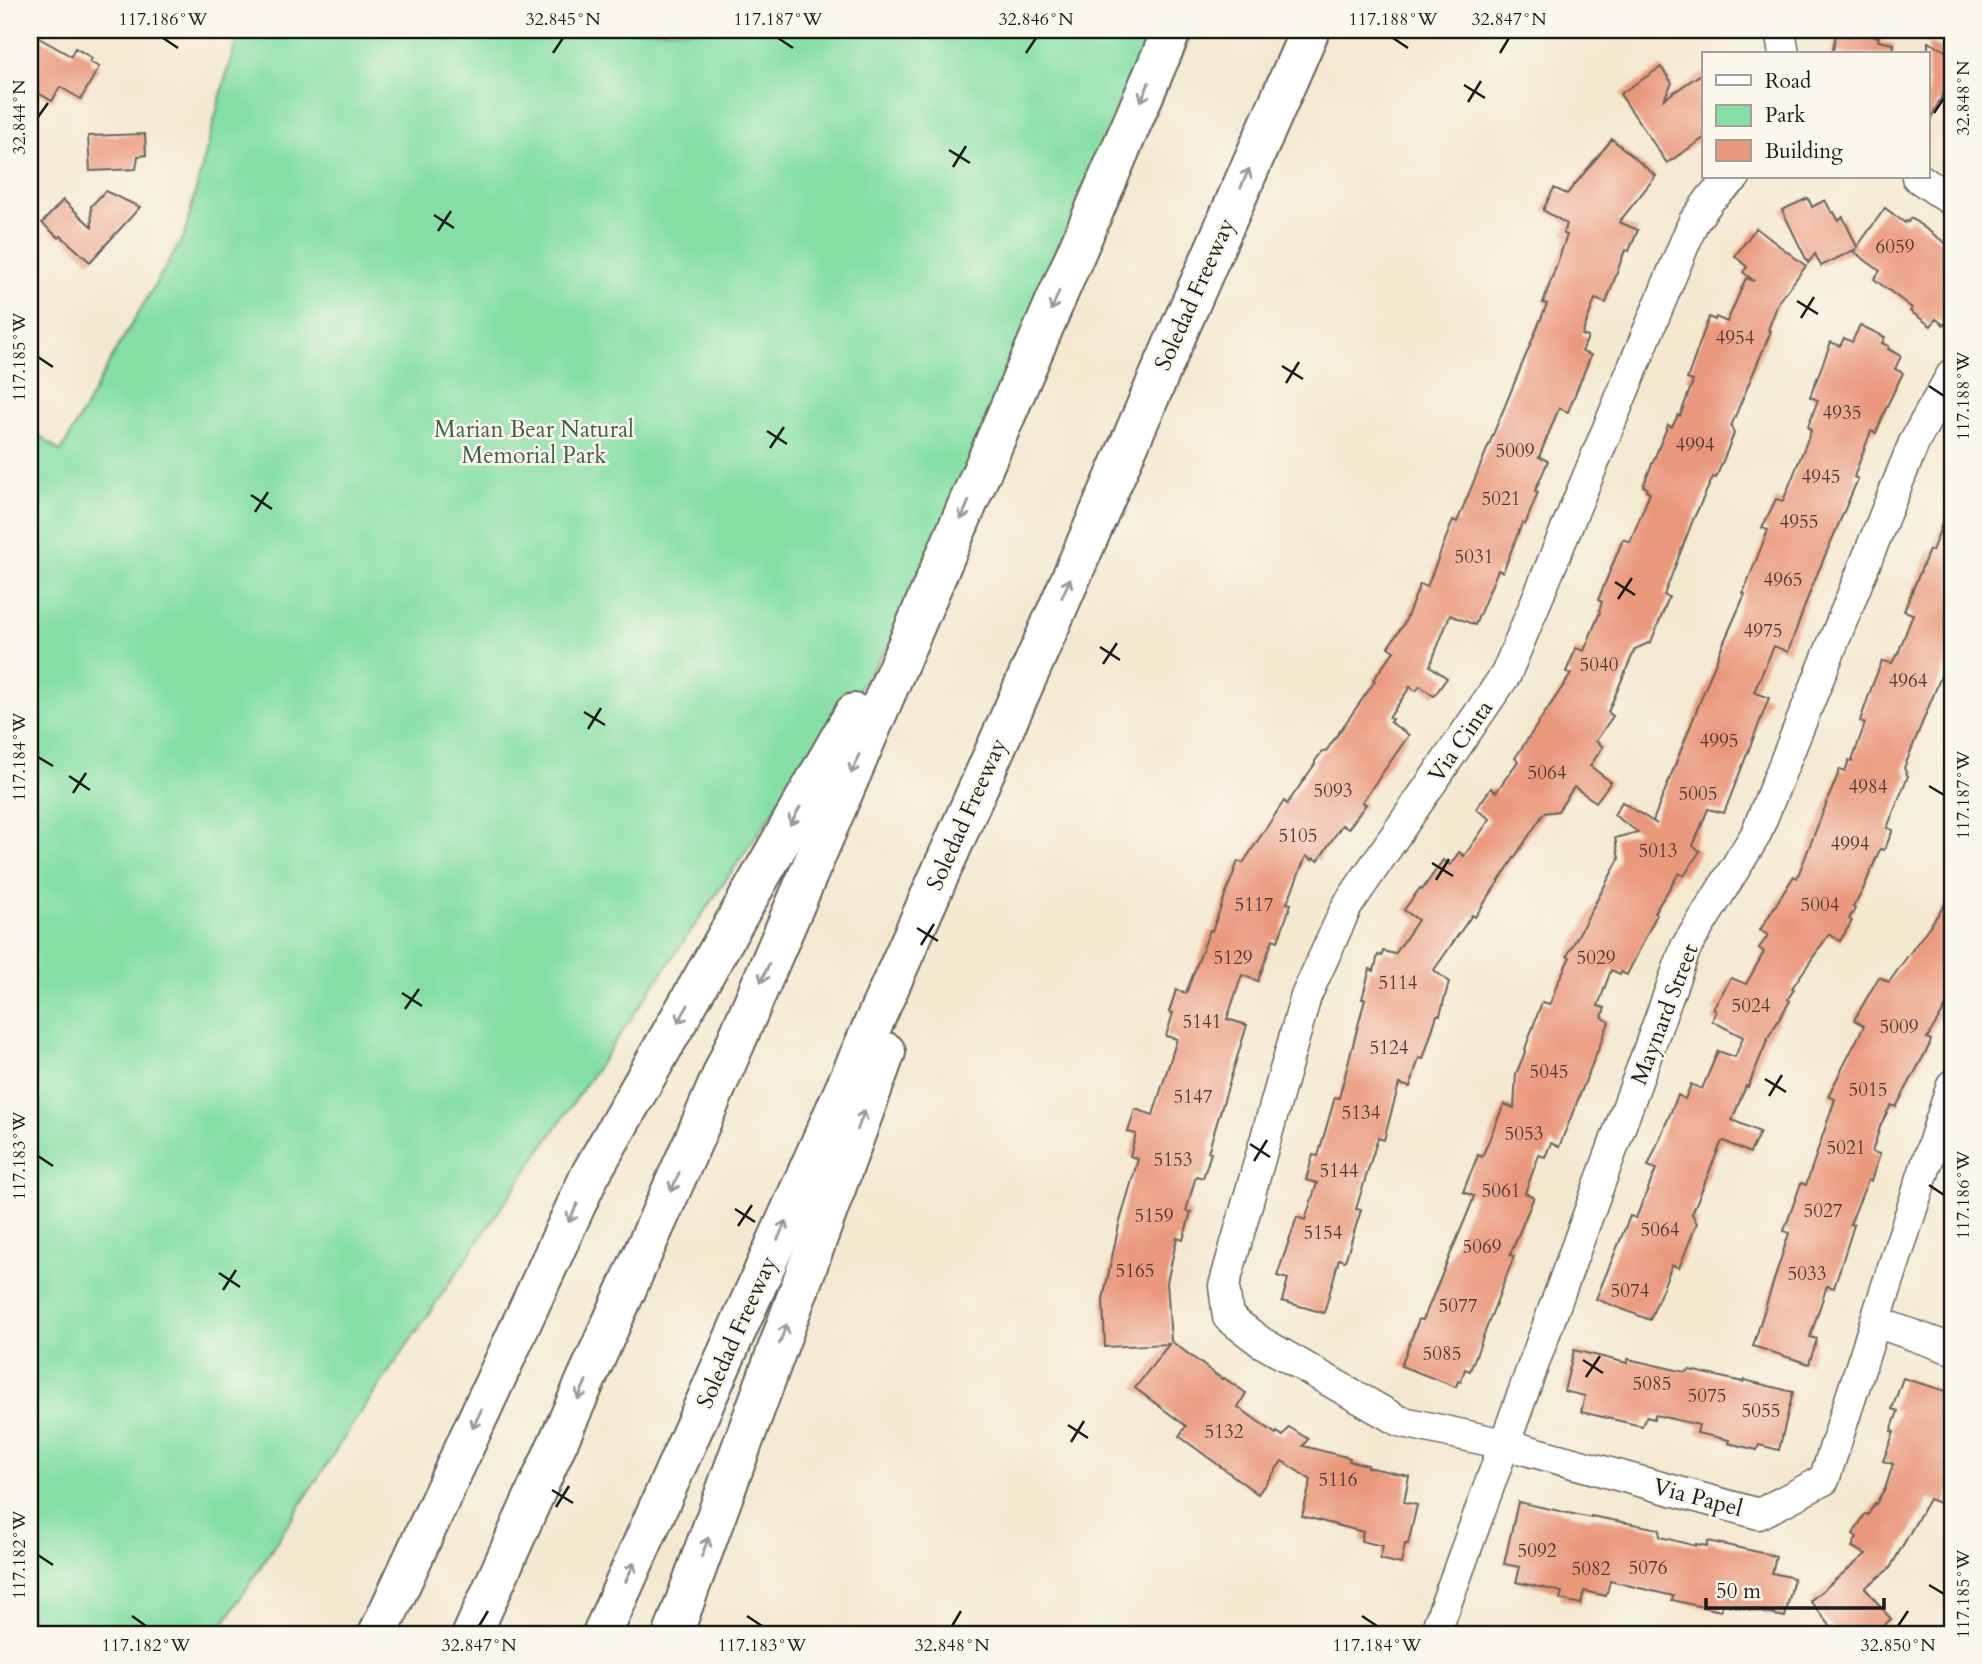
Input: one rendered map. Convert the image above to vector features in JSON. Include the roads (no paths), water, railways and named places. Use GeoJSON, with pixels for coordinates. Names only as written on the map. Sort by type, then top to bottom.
{"type":"FeatureCollection","features":[{"type":"Feature","properties":{"kind":"highway"},"geometry":{"type":"LineString","coordinates":[[472,1634],[695,1137],[1172,30]]}},
{"type":"Feature","properties":{"kind":"highway","name":"Soledad Freeway"},"geometry":{"type":"LineString","coordinates":[[602,1634],[1310,30]]}},
{"type":"Feature","properties":{"kind":"highway"},"geometry":{"type":"LineString","coordinates":[[378,1634],[590,1175],[950,544]]}},
{"type":"Feature","properties":{"kind":"highway"},"geometry":{"type":"LineString","coordinates":[[673,1634],[878,1075],[1038,651]]}},
{"type":"Feature","properties":{"kind":"highway"},"geometry":{"type":"LineString","coordinates":[[364,1634],[439,1500]]}},
{"type":"Feature","properties":{"kind":"street"},"geometry":{"type":"LineString","coordinates":[[1780,30],[1784,52]]}},
{"type":"Feature","properties":{"kind":"street","name":"Via Cinta"},"geometry":{"type":"LineString","coordinates":[[1228,1317],[1224,1286],[1306,996],[1347,906],[1506,674],[1693,223],[1711,198],[1734,178]]}},
{"type":"Feature","properties":{"kind":"street"},"geometry":{"type":"LineString","coordinates":[[1918,178],[1952,201]]}},
{"type":"Feature","properties":{"kind":"street","name":"Maynard Street"},"geometry":{"type":"LineString","coordinates":[[1435,1634],[1686,947],[1755,836],[1915,440],[1952,374]]}},
{"type":"Feature","properties":{"kind":"street","name":"Via Papel"},"geometry":{"type":"LineString","coordinates":[[1228,1317],[1261,1342],[1399,1421],[1504,1444],[1759,1514],[1824,1480],[1952,1085]]}},
{"type":"Feature","properties":{"kind":"street"},"geometry":{"type":"LineString","coordinates":[[1876,1322],[1952,1349]]}},
{"type":"Feature","properties":{"kind":"park label","name":"Marian Bear Natural Memorial Park"},"geometry":{"type":"Point","coordinates":[534,442]}}]}
